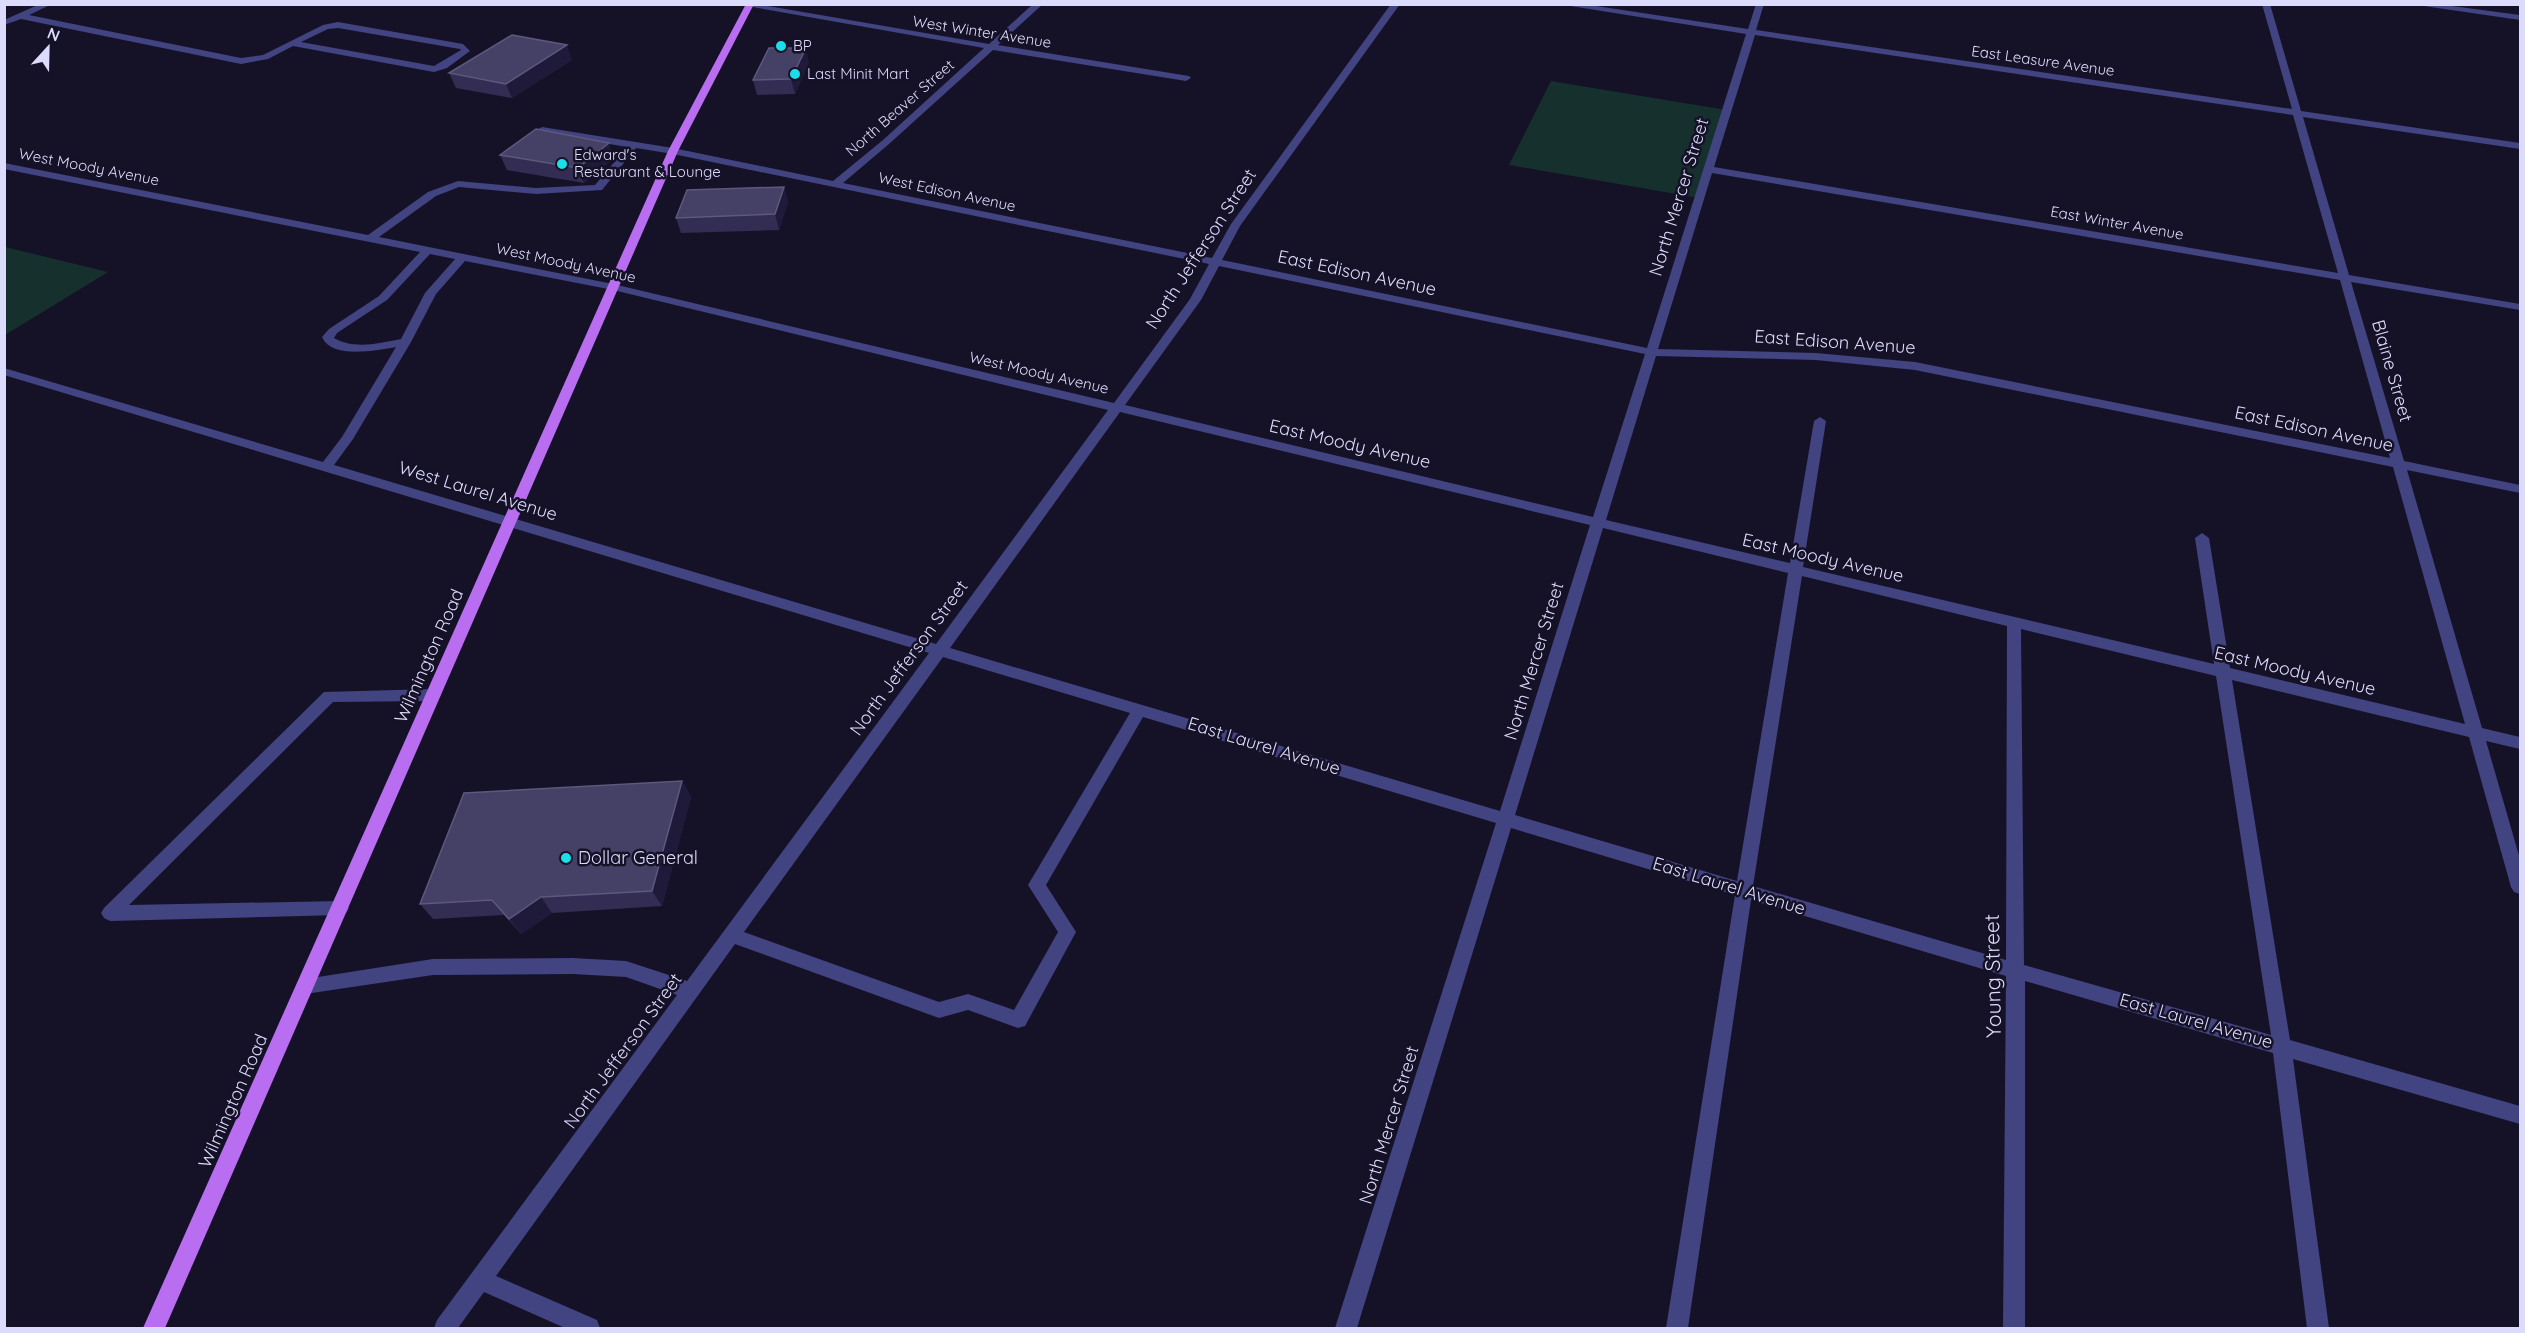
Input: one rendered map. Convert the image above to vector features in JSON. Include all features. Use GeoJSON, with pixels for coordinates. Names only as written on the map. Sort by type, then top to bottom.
{"type":"FeatureCollection","features":[{"type":"Feature","properties":{"kind":"main road","name":"Wilmington Road"},"geometry":{"type":"LineString","coordinates":[[154,1329],[673,151],[746,5]]}},
{"type":"Feature","properties":{"kind":"street"},"geometry":{"type":"LineString","coordinates":[[7,21],[48,4]]}},
{"type":"Feature","properties":{"kind":"street","name":"North Beaver Street"},"geometry":{"type":"LineString","coordinates":[[835,184],[886,142],[1039,4]]}},
{"type":"Feature","properties":{"kind":"street","name":"North Jefferson Street"},"geometry":{"type":"LineString","coordinates":[[445,1329],[1195,300],[1235,226],[1396,4]]}},
{"type":"Feature","properties":{"kind":"street","name":"East Leasure Avenue"},"geometry":{"type":"LineString","coordinates":[[1562,4],[2520,146]]}},
{"type":"Feature","properties":{"kind":"street","name":"North Mercer Street"},"geometry":{"type":"LineString","coordinates":[[1349,1327],[1505,818],[1760,4]]}},
{"type":"Feature","properties":{"kind":"street","name":"Blaine Street"},"geometry":{"type":"LineString","coordinates":[[2266,4],[2520,887]]}},
{"type":"Feature","properties":{"kind":"street"},"geometry":{"type":"LineString","coordinates":[[2414,4],[2520,18]]}},
{"type":"Feature","properties":{"kind":"street","name":"West Winter Avenue"},"geometry":{"type":"LineString","coordinates":[[746,5],[887,31],[1186,78]]}},
{"type":"Feature","properties":{"kind":"street"},"geometry":{"type":"LineString","coordinates":[[21,16],[241,61],[265,57],[326,27],[338,25],[463,47],[466,51],[434,69],[292,44]]}},
{"type":"Feature","properties":{"kind":"street","name":"West Edison Avenue"},"geometry":{"type":"LineString","coordinates":[[542,130],[673,151],[1215,263]]}},
{"type":"Feature","properties":{"kind":"street"},"geometry":{"type":"LineString","coordinates":[[369,239],[432,194],[458,184],[536,191],[598,188],[633,145]]}},
{"type":"Feature","properties":{"kind":"street","name":"West Moody Avenue"},"geometry":{"type":"LineString","coordinates":[[4,166],[613,287],[1117,406]]}},
{"type":"Feature","properties":{"kind":"street","name":"East Winter Avenue"},"geometry":{"type":"LineString","coordinates":[[1708,169],[2520,308]]}},
{"type":"Feature","properties":{"kind":"street"},"geometry":{"type":"LineString","coordinates":[[405,342],[348,350],[337,346],[328,337],[333,330],[383,298],[428,250]]}},
{"type":"Feature","properties":{"kind":"street"},"geometry":{"type":"LineString","coordinates":[[326,467],[347,439],[405,342],[431,293],[462,257]]}},
{"type":"Feature","properties":{"kind":"street","name":"East Edison Avenue"},"geometry":{"type":"LineString","coordinates":[[1215,263],[1651,352],[1795,355],[1915,366],[2520,489]]}},
{"type":"Feature","properties":{"kind":"street","name":"West Laurel Avenue"},"geometry":{"type":"LineString","coordinates":[[4,371],[940,650]]}},
{"type":"Feature","properties":{"kind":"street","name":"East Moody Avenue"},"geometry":{"type":"LineString","coordinates":[[1117,406],[2520,743]]}},
{"type":"Feature","properties":{"kind":"street"},"geometry":{"type":"LineString","coordinates":[[1677,1329],[1744,890],[1820,421]]}},
{"type":"Feature","properties":{"kind":"street"},"geometry":{"type":"LineString","coordinates":[[2202,538],[2282,1046],[2318,1329]]}},
{"type":"Feature","properties":{"kind":"street","name":"Young Street"},"geometry":{"type":"LineString","coordinates":[[2014,622],[2014,969],[2017,1122],[2014,1329]]}},
{"type":"Feature","properties":{"kind":"street","name":"East Laurel Avenue"},"geometry":{"type":"LineString","coordinates":[[940,650],[1744,890],[2520,1115]]}},
{"type":"Feature","properties":{"kind":"street"},"geometry":{"type":"LineString","coordinates":[[339,908],[110,913],[329,696],[433,695]]}},
{"type":"Feature","properties":{"kind":"street"},"geometry":{"type":"LineString","coordinates":[[731,935],[939,1010],[968,1002],[1018,1020],[1067,932],[1037,885],[1140,709]]}},
{"type":"Feature","properties":{"kind":"street"},"geometry":{"type":"LineString","coordinates":[[305,986],[433,967],[573,966],[626,969],[691,991]]}},
{"type":"Feature","properties":{"kind":"street"},"geometry":{"type":"LineString","coordinates":[[480,1280],[589,1329]]}},
{"type":"Feature","properties":{"kind":"green space"},"geometry":{"type":"Polygon","coordinates":[[[1551,81],[1726,110],[1699,198],[1509,165],[1551,81]]]}},
{"type":"Feature","properties":{"kind":"green space"},"geometry":{"type":"Polygon","coordinates":[[[5,247],[108,272],[5,335],[5,247]]]}},
{"type":"Feature","properties":{"kind":"building"},"geometry":{"type":"Polygon","coordinates":[[[512,35],[567,45],[506,84],[449,73],[512,35]]]}},
{"type":"Feature","properties":{"kind":"building"},"geometry":{"type":"Polygon","coordinates":[[[769,48],[806,48],[791,79],[753,80],[769,48]]]}},
{"type":"Feature","properties":{"kind":"building"},"geometry":{"type":"Polygon","coordinates":[[[536,129],[609,143],[578,168],[500,155],[536,129]]]}},
{"type":"Feature","properties":{"kind":"building"},"geometry":{"type":"Polygon","coordinates":[[[784,187],[775,214],[676,218],[687,190],[784,187]]]}},
{"type":"Feature","properties":{"kind":"building","name":"Dollar General"},"geometry":{"type":"Polygon","coordinates":[[[682,781],[652,891],[541,897],[509,919],[492,900],[420,904],[464,793],[682,781]]]}},
{"type":"Feature","properties":{"kind":"place","name":"BP"},"geometry":{"type":"Point","coordinates":[781,46]}},
{"type":"Feature","properties":{"kind":"place","name":"Last Minit Mart"},"geometry":{"type":"Point","coordinates":[795,74]}},
{"type":"Feature","properties":{"kind":"place","name":"Edward's Restaurant & Lounge"},"geometry":{"type":"Point","coordinates":[562,164]}},
{"type":"Feature","properties":{"kind":"place","name":"Dollar General"},"geometry":{"type":"Point","coordinates":[566,858]}}]}
